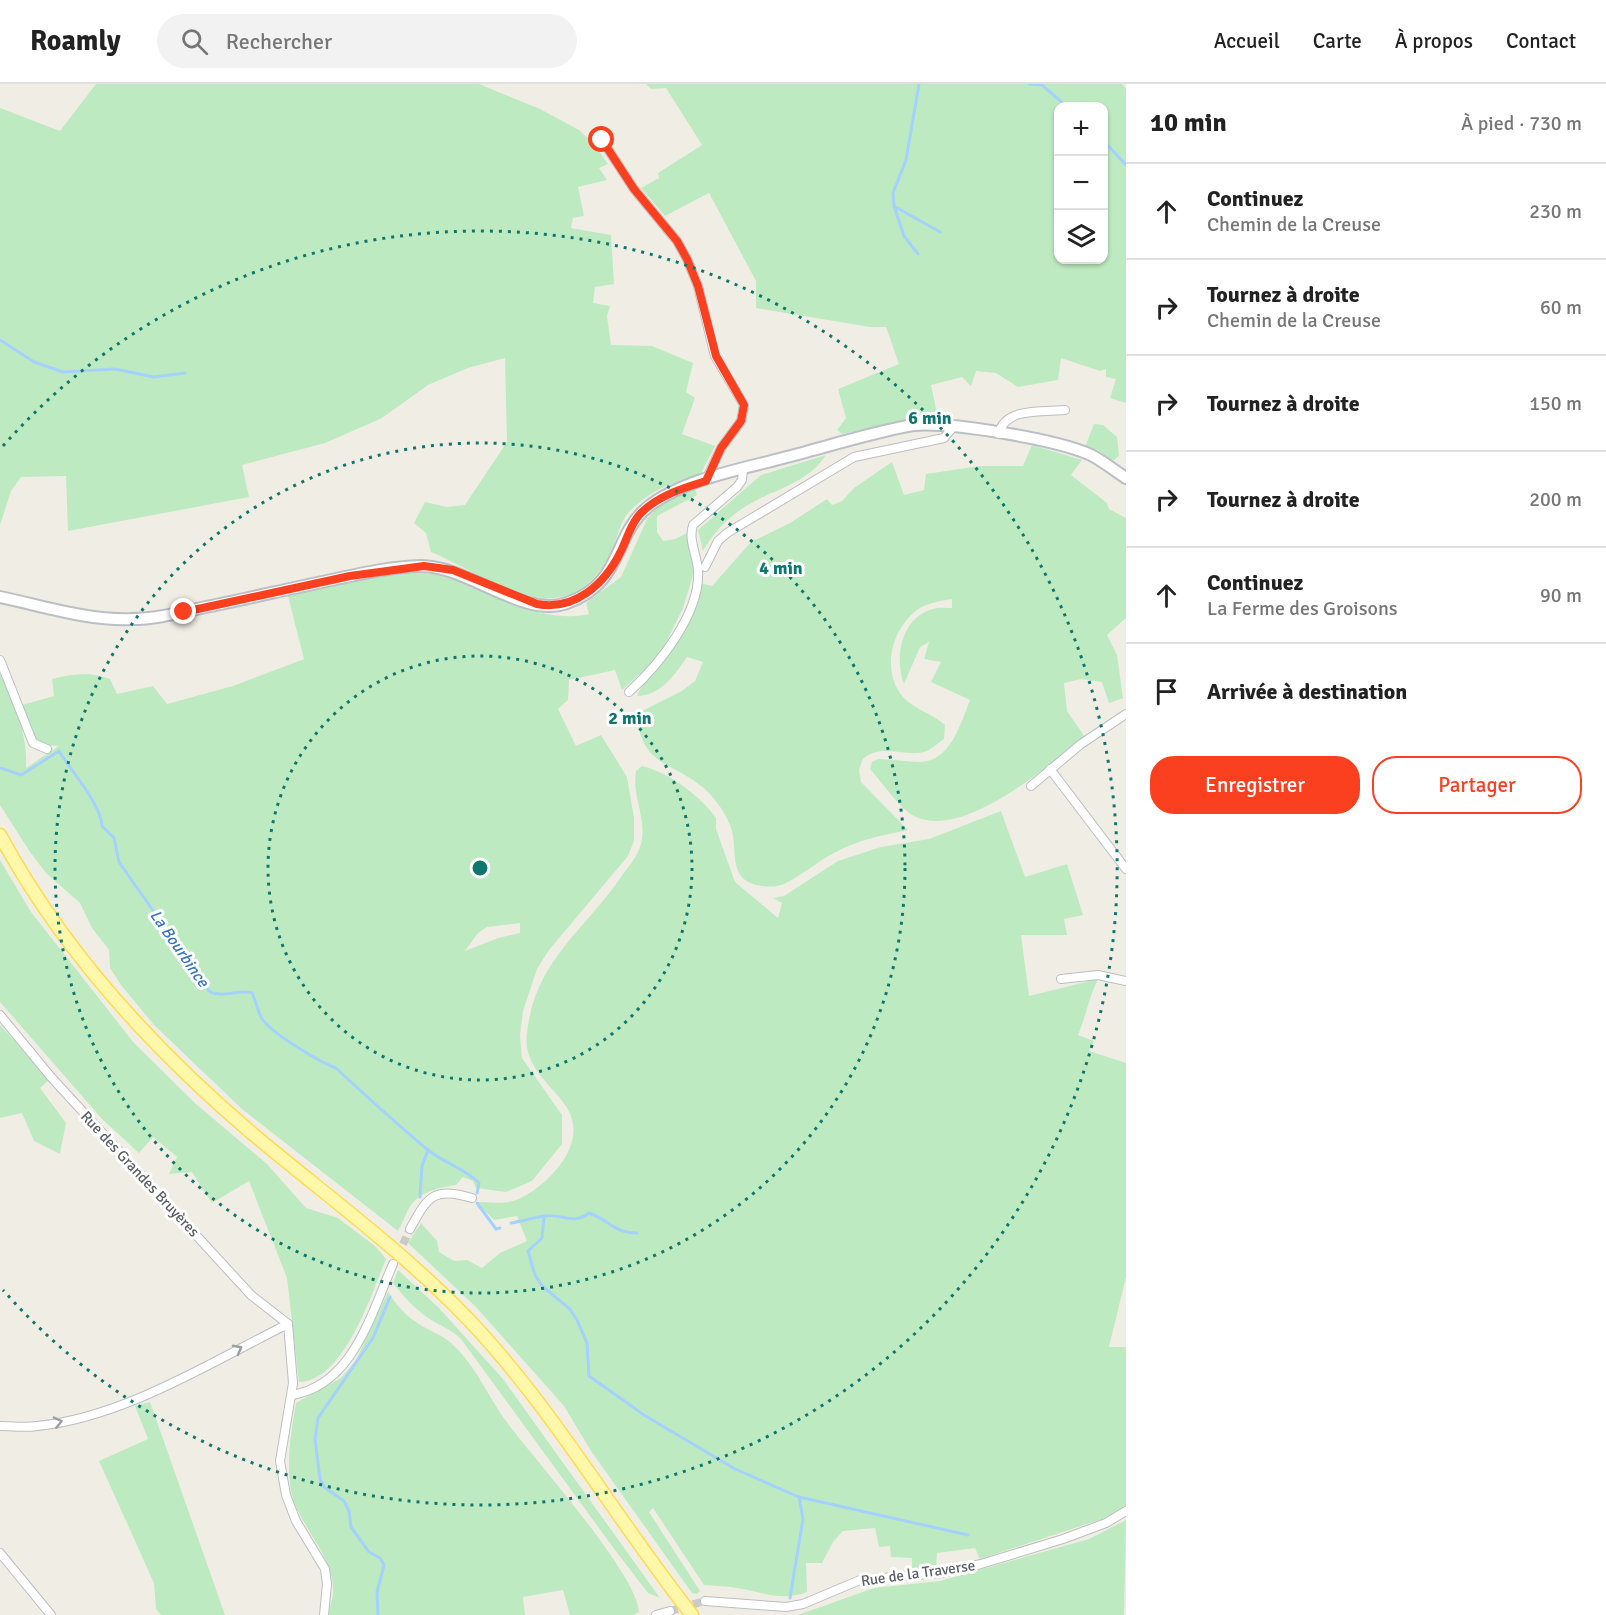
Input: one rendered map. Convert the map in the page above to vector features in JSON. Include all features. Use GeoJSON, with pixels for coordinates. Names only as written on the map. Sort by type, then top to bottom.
{"type":"FeatureCollection","features":[{"type":"Feature","properties":{"kind":"main road"},"geometry":{"type":"LineString","coordinates":[[0,597],[103,618],[133,620],[184,612],[381,570],[424,566],[453,570],[537,604],[548,606],[566,603],[580,597],[603,580],[613,566],[629,531],[647,507],[671,494],[743,469],[892,429],[926,424],[954,426],[1059,445],[1092,455],[1126,478]]}},
{"type":"Feature","properties":{"kind":"main road"},"geometry":{"type":"LineString","coordinates":[[0,835],[37,895],[143,1029],[223,1107],[392,1248],[471,1322],[542,1410],[692,1615]]}},
{"type":"Feature","properties":{"kind":"street"},"geometry":{"type":"LineString","coordinates":[[602,140],[634,189],[677,241],[687,259],[698,286],[716,356],[744,405],[741,421],[721,448],[706,481]]}},
{"type":"Feature","properties":{"kind":"street"},"geometry":{"type":"LineString","coordinates":[[999,434],[1002,424],[1010,416],[1065,410]]}},
{"type":"Feature","properties":{"kind":"street"},"geometry":{"type":"LineString","coordinates":[[705,567],[718,541],[727,532],[854,457],[944,438],[954,426]]}},
{"type":"Feature","properties":{"kind":"street"},"geometry":{"type":"LineString","coordinates":[[629,692],[663,657],[676,636],[693,598],[698,572],[691,534],[693,525],[737,487],[742,480],[743,469]]}},
{"type":"Feature","properties":{"kind":"street"},"geometry":{"type":"LineString","coordinates":[[0,660],[33,743],[47,749]]}},
{"type":"Feature","properties":{"kind":"street"},"geometry":{"type":"LineString","coordinates":[[1031,786],[1081,744],[1126,714]]}},
{"type":"Feature","properties":{"kind":"street"},"geometry":{"type":"LineString","coordinates":[[1050,769],[1126,869]]}},
{"type":"Feature","properties":{"kind":"street"},"geometry":{"type":"LineString","coordinates":[[1061,979],[1098,975],[1126,981]]}},
{"type":"Feature","properties":{"kind":"street","name":"Rue des Grandes Bruyères"},"geometry":{"type":"LineString","coordinates":[[0,1015],[51,1077],[251,1295],[288,1324]]}},
{"type":"Feature","properties":{"kind":"street"},"geometry":{"type":"LineString","coordinates":[[410,1229],[426,1200],[432,1196],[450,1192],[472,1198]]}},
{"type":"Feature","properties":{"kind":"street"},"geometry":{"type":"LineString","coordinates":[[292,1395],[313,1389],[330,1380],[348,1361],[393,1264]]}},
{"type":"Feature","properties":{"kind":"street"},"geometry":{"type":"LineString","coordinates":[[0,1426],[38,1426],[110,1410],[201,1369],[288,1324],[292,1395],[280,1461],[286,1495],[296,1521],[325,1569],[327,1584],[324,1615]]}},
{"type":"Feature","properties":{"kind":"street","name":"Rue de la Traverse"},"geometry":{"type":"LineString","coordinates":[[705,1601],[786,1607],[803,1604],[860,1580],[942,1573],[981,1564],[1063,1539],[1106,1523],[1126,1511]]}},
{"type":"Feature","properties":{"kind":"street"},"geometry":{"type":"LineString","coordinates":[[0,1553],[51,1615]]}},
{"type":"Feature","properties":{"kind":"street"},"geometry":{"type":"LineString","coordinates":[[656,1615],[670,1611]]}},
{"type":"Feature","properties":{"kind":"green space"},"geometry":{"type":"Polygon","coordinates":[[[96,84],[479,84],[540,109],[579,130],[594,144],[608,164],[599,168],[607,180],[578,187],[584,216],[573,218],[571,228],[611,235],[614,284],[595,287],[593,303],[610,306],[607,316],[611,345],[652,346],[693,363],[686,392],[695,398],[682,434],[715,446],[700,475],[662,488],[645,498],[629,512],[599,571],[590,582],[569,595],[542,598],[515,592],[431,552],[426,533],[414,523],[425,502],[447,507],[465,505],[507,442],[505,358],[468,368],[428,385],[382,418],[325,443],[242,465],[249,497],[68,531],[66,476],[21,477],[11,491],[0,525],[0,108],[60,131],[96,84]]]}},
{"type":"Feature","properties":{"kind":"green space"},"geometry":{"type":"Polygon","coordinates":[[[646,84],[1122,84],[1126,89],[1126,403],[1110,398],[1116,379],[1106,377],[1106,369],[1100,371],[1061,358],[1058,380],[1018,387],[996,373],[976,371],[971,386],[962,377],[931,385],[937,413],[842,434],[837,430],[846,418],[838,389],[899,364],[886,327],[870,327],[756,308],[756,281],[709,193],[665,216],[641,188],[659,178],[658,173],[702,145],[666,88],[651,89],[646,84]]]}},
{"type":"Feature","properties":{"kind":"green space"},"geometry":{"type":"Polygon","coordinates":[[[1094,424],[1103,425],[1117,437],[1119,456],[1113,461],[1098,450],[1085,447],[1094,424]]]}},
{"type":"Feature","properties":{"kind":"green space"},"geometry":{"type":"Polygon","coordinates":[[[1032,445],[1082,460],[1071,475],[1107,503],[1109,509],[1126,518],[1126,618],[1107,635],[1117,655],[1123,698],[1109,703],[1102,682],[1081,679],[1064,683],[1067,711],[1085,737],[1028,781],[980,809],[956,818],[934,821],[914,816],[897,801],[870,769],[872,762],[878,759],[920,762],[939,756],[953,740],[970,700],[931,682],[941,662],[924,659],[929,642],[920,647],[904,684],[900,651],[907,629],[922,613],[935,608],[952,608],[952,599],[925,606],[908,618],[895,639],[891,663],[892,675],[903,697],[945,725],[944,739],[924,752],[885,751],[870,754],[863,759],[859,770],[861,782],[908,830],[870,838],[843,848],[779,886],[761,886],[745,880],[738,872],[732,830],[720,807],[696,782],[653,755],[645,746],[636,714],[682,691],[695,681],[703,662],[687,657],[672,677],[660,688],[637,696],[678,640],[691,612],[700,583],[712,586],[751,542],[790,523],[827,499],[832,505],[842,501],[854,488],[892,462],[904,495],[924,490],[926,474],[979,466],[1023,466],[1032,445]]]}},
{"type":"Feature","properties":{"kind":"green space"},"geometry":{"type":"Polygon","coordinates":[[[826,455],[810,473],[741,509],[728,519],[703,551],[698,530],[761,475],[826,455]]]}},
{"type":"Feature","properties":{"kind":"green space"},"geometry":{"type":"Polygon","coordinates":[[[695,489],[697,495],[657,516],[657,532],[663,541],[675,539],[687,533],[694,572],[683,608],[659,657],[622,690],[615,670],[569,680],[568,700],[558,709],[576,746],[601,735],[627,777],[634,818],[634,841],[628,856],[549,950],[537,969],[523,1011],[520,1035],[522,1058],[562,1115],[562,1144],[532,1181],[506,1192],[476,1188],[473,1181],[463,1177],[456,1185],[420,1196],[411,1205],[398,1231],[242,1109],[154,1025],[121,985],[110,968],[109,950],[92,928],[80,903],[46,873],[0,805],[0,674],[22,731],[25,742],[26,768],[59,746],[42,745],[34,736],[22,705],[54,696],[52,679],[81,674],[102,676],[110,679],[117,694],[153,686],[167,704],[233,686],[304,659],[288,596],[346,582],[386,576],[447,574],[497,598],[535,611],[572,616],[589,614],[586,603],[621,577],[647,519],[673,497],[695,489]],[[520,923],[487,927],[478,933],[465,951],[498,938],[520,933],[520,923]]]}},
{"type":"Feature","properties":{"kind":"green space"},"geometry":{"type":"Polygon","coordinates":[[[642,766],[673,779],[702,801],[716,818],[716,829],[735,882],[778,918],[782,903],[773,898],[784,896],[838,861],[881,847],[929,839],[1001,811],[1025,877],[1067,864],[1083,915],[1064,919],[1067,935],[1021,935],[1029,996],[1098,979],[1078,1035],[1094,1041],[1089,1051],[1126,1063],[1126,1277],[1109,1347],[1126,1347],[1126,1507],[1102,1519],[980,1559],[975,1548],[937,1553],[936,1566],[912,1568],[912,1558],[891,1557],[890,1546],[879,1547],[875,1528],[843,1531],[833,1542],[822,1563],[806,1563],[807,1592],[789,1596],[704,1585],[653,1508],[649,1512],[700,1591],[697,1594],[692,1593],[591,1451],[564,1406],[475,1306],[408,1243],[421,1223],[437,1241],[439,1252],[454,1261],[467,1260],[482,1268],[500,1253],[527,1241],[517,1216],[494,1220],[476,1202],[504,1202],[521,1198],[544,1182],[567,1154],[573,1137],[573,1122],[561,1099],[534,1066],[527,1044],[529,1020],[543,979],[554,961],[608,895],[639,851],[642,828],[635,780],[636,771],[642,766]]]}},
{"type":"Feature","properties":{"kind":"green space"},"geometry":{"type":"Polygon","coordinates":[[[0,860],[31,912],[134,1043],[196,1104],[267,1164],[306,1208],[338,1218],[375,1246],[386,1259],[354,1334],[329,1367],[315,1378],[299,1382],[287,1278],[249,1181],[212,1203],[192,1172],[169,1174],[177,1157],[153,1137],[139,1153],[102,1119],[0,1002],[0,860]]]}},
{"type":"Feature","properties":{"kind":"green space"},"geometry":{"type":"Polygon","coordinates":[[[0,1025],[50,1079],[40,1088],[66,1123],[60,1154],[34,1141],[22,1113],[0,1118],[0,1025]]]}},
{"type":"Feature","properties":{"kind":"green space"},"geometry":{"type":"Polygon","coordinates":[[[398,1270],[439,1308],[503,1379],[660,1598],[648,1593],[461,1339],[423,1314],[393,1283],[398,1270]]]}},
{"type":"Feature","properties":{"kind":"green space"},"geometry":{"type":"Polygon","coordinates":[[[388,1292],[408,1316],[447,1340],[468,1361],[509,1425],[583,1518],[622,1572],[634,1595],[639,1612],[633,1615],[570,1615],[563,1590],[523,1597],[525,1615],[328,1615],[333,1594],[331,1576],[322,1552],[301,1516],[291,1491],[289,1458],[296,1403],[341,1378],[356,1360],[388,1292]]]}},
{"type":"Feature","properties":{"kind":"green space"},"geometry":{"type":"Polygon","coordinates":[[[150,1402],[225,1615],[161,1615],[156,1609],[154,1583],[99,1461],[148,1439],[135,1406],[150,1402]]]}},
{"type":"Feature","properties":{"kind":"green space"},"geometry":{"type":"Polygon","coordinates":[[[1126,1520],[1124,1615],[798,1615],[874,1588],[940,1581],[1089,1539],[1126,1520]]]}},
{"type":"Feature","properties":{"kind":"waterway"},"geometry":{"type":"LineString","coordinates":[[918,254],[904,236],[894,206],[893,193],[906,160],[919,84]]}},
{"type":"Feature","properties":{"kind":"waterway"},"geometry":{"type":"LineString","coordinates":[[1029,84],[1042,85],[1061,102]]}},
{"type":"Feature","properties":{"kind":"waterway"},"geometry":{"type":"LineString","coordinates":[[1108,145],[1126,165]]}},
{"type":"Feature","properties":{"kind":"waterway"},"geometry":{"type":"LineString","coordinates":[[894,206],[940,232]]}},
{"type":"Feature","properties":{"kind":"waterway"},"geometry":{"type":"LineString","coordinates":[[0,340],[34,362],[63,372],[115,369],[154,377],[185,373]]}},
{"type":"Feature","properties":{"kind":"waterway","name":"La Bourbince"},"geometry":{"type":"LineString","coordinates":[[1,768],[21,775],[59,751],[97,808],[102,826],[114,838],[119,862],[210,992],[216,994],[252,993],[264,1022],[307,1053],[336,1068],[428,1150],[479,1183],[477,1193]]}},
{"type":"Feature","properties":{"kind":"waterway"},"geometry":{"type":"LineString","coordinates":[[420,1197],[422,1166],[428,1150]]}},
{"type":"Feature","properties":{"kind":"waterway"},"geometry":{"type":"LineString","coordinates":[[477,1203],[496,1229],[500,1228]]}},
{"type":"Feature","properties":{"kind":"waterway"},"geometry":{"type":"LineString","coordinates":[[511,1223],[544,1216],[578,1219],[589,1213],[618,1229],[637,1233]]}},
{"type":"Feature","properties":{"kind":"waterway"},"geometry":{"type":"LineString","coordinates":[[544,1216],[542,1238],[528,1251],[535,1275],[542,1286],[570,1309],[577,1320],[587,1343],[589,1376],[644,1415],[735,1469],[799,1497],[968,1535]]}},
{"type":"Feature","properties":{"kind":"waterway"},"geometry":{"type":"LineString","coordinates":[[378,1615],[377,1592],[384,1565],[380,1558],[369,1552],[351,1527],[349,1511],[344,1501],[324,1487],[320,1479],[315,1439],[318,1418],[373,1338],[390,1297]]}},
{"type":"Feature","properties":{"kind":"waterway"},"geometry":{"type":"LineString","coordinates":[[790,1598],[803,1519],[799,1497]]}},
{"type":"Feature","properties":{"kind":"tunnel"},"geometry":{"type":"LineString","coordinates":[[398,1255],[410,1229]]}},
{"type":"Feature","properties":{"kind":"tunnel"},"geometry":{"type":"LineString","coordinates":[[670,1611],[705,1601]]}},
{"type":"Feature","properties":{"kind":"route"},"geometry":{"type":"LineString","coordinates":[[184,612],[381,570],[424,566],[453,570],[524,601],[548,606],[566,603],[580,597],[603,580],[613,566],[629,531],[647,507],[659,499],[706,481],[721,448],[741,421],[744,405],[741,396],[721,368],[716,356],[706,325],[698,286],[687,259],[677,241],[634,189],[602,140]]}}]}
